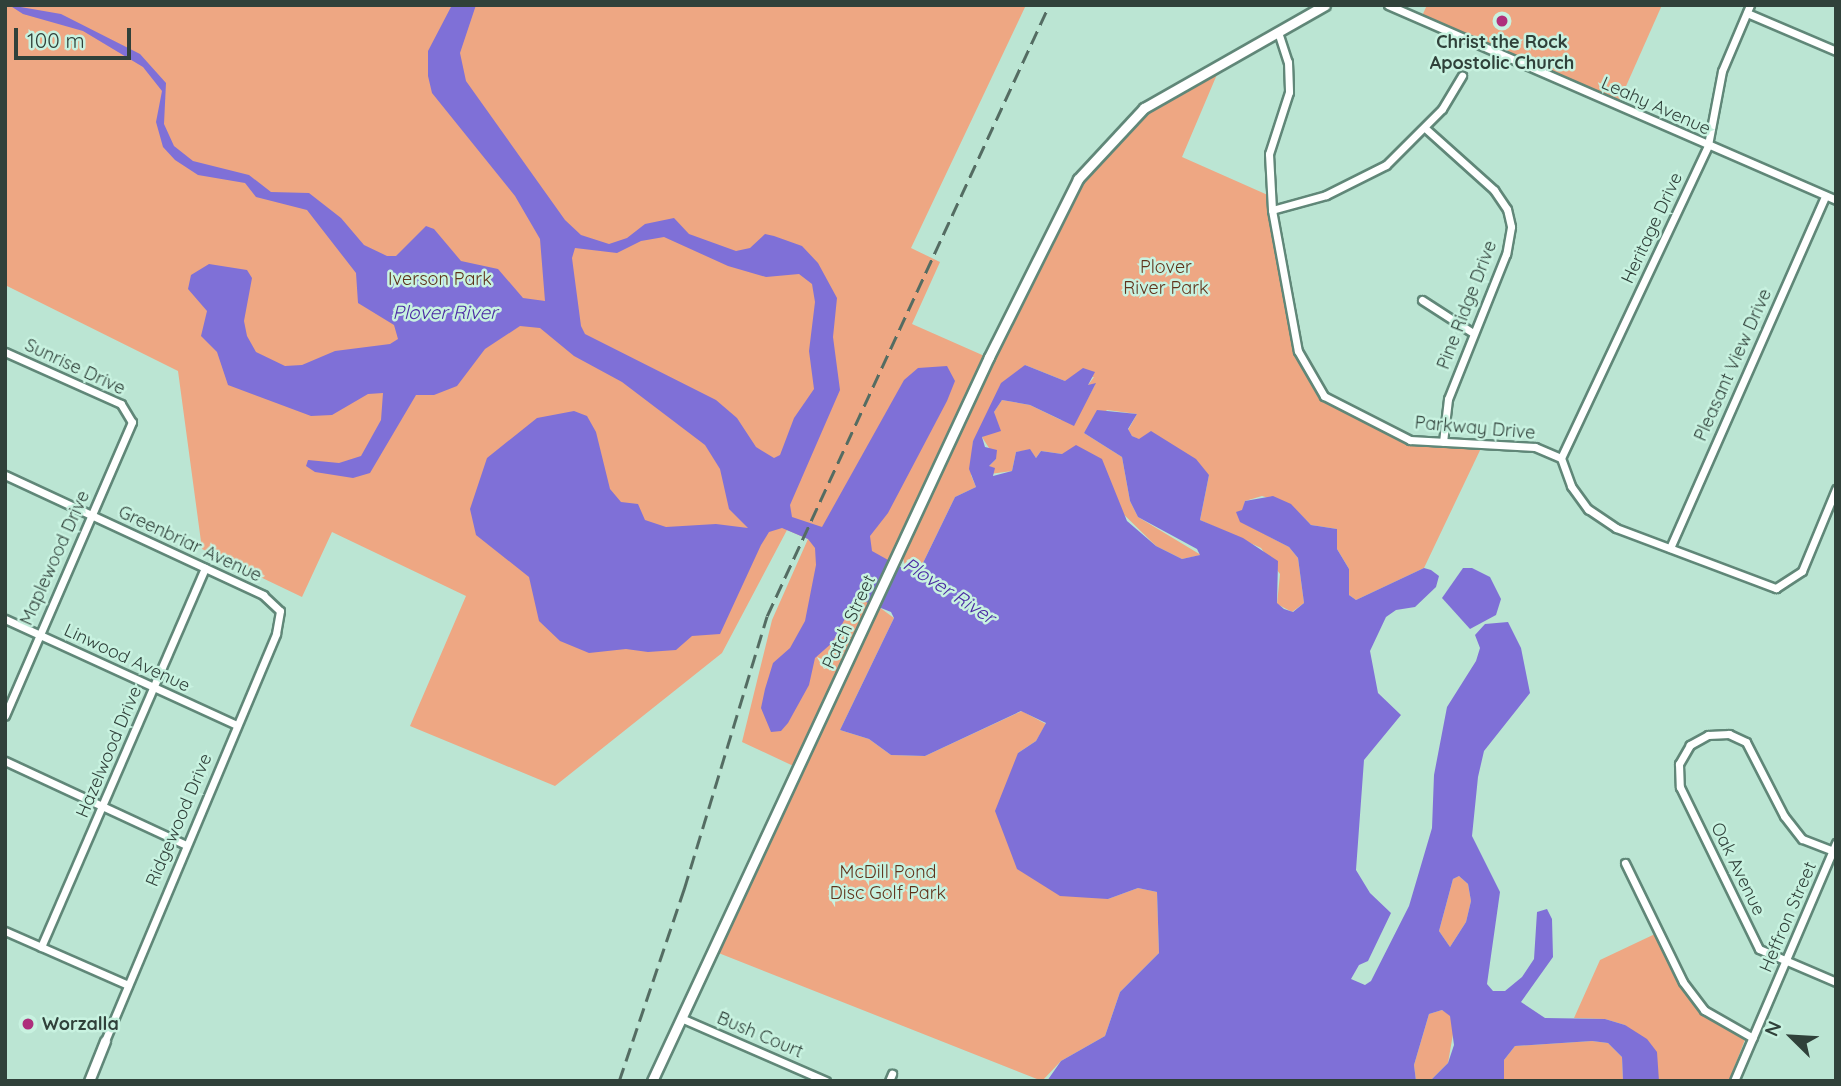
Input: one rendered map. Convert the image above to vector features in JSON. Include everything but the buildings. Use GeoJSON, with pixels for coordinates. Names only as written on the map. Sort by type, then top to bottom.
{"type":"FeatureCollection","features":[{"type":"Feature","properties":{"kind":"street","name":"Patch Street"},"geometry":{"type":"LineString","coordinates":[[652,1081],[1060,210],[1078,180],[1121,129],[1144,108],[1279,35],[1325,5]]}},
{"type":"Feature","properties":{"kind":"street","name":"Leahy Avenue"},"geometry":{"type":"LineString","coordinates":[[1388,5],[1836,201]]}},
{"type":"Feature","properties":{"kind":"street","name":"Heritage Drive"},"geometry":{"type":"LineString","coordinates":[[1561,458],[1708,145],[1722,71],[1749,9]]}},
{"type":"Feature","properties":{"kind":"street"},"geometry":{"type":"LineString","coordinates":[[1749,9],[1836,51]]}},
{"type":"Feature","properties":{"kind":"street","name":"Parkway Drive"},"geometry":{"type":"LineString","coordinates":[[1279,35],[1288,62],[1289,92],[1269,153],[1272,210],[1298,351],[1324,396],[1395,434],[1443,442],[1535,447],[1561,458]]}},
{"type":"Feature","properties":{"kind":"street"},"geometry":{"type":"LineString","coordinates":[[1272,210],[1326,195],[1386,164],[1426,128],[1462,76]]}},
{"type":"Feature","properties":{"kind":"street","name":"Pine Ridge Drive"},"geometry":{"type":"LineString","coordinates":[[1426,128],[1494,190],[1509,218],[1506,254],[1448,399],[1443,442]]}},
{"type":"Feature","properties":{"kind":"street","name":"Pleasant View Drive"},"geometry":{"type":"LineString","coordinates":[[1670,548],[1825,196]]}},
{"type":"Feature","properties":{"kind":"street"},"geometry":{"type":"LineString","coordinates":[[1422,300],[1473,332]]}},
{"type":"Feature","properties":{"kind":"street","name":"Sunrise Drive"},"geometry":{"type":"LineString","coordinates":[[5,352],[114,400],[130,413]]}},
{"type":"Feature","properties":{"kind":"street","name":"Maplewood Drive"},"geometry":{"type":"LineString","coordinates":[[5,716],[131,426],[130,413]]}},
{"type":"Feature","properties":{"kind":"street"},"geometry":{"type":"LineString","coordinates":[[1561,458],[1571,486],[1588,509],[1616,528],[1776,588],[1802,571],[1836,489]]}},
{"type":"Feature","properties":{"kind":"street","name":"Greenbriar Avenue"},"geometry":{"type":"LineString","coordinates":[[5,475],[263,595],[280,611]]}},
{"type":"Feature","properties":{"kind":"street","name":"Hazelwood Drive"},"geometry":{"type":"LineString","coordinates":[[41,947],[205,568]]}},
{"type":"Feature","properties":{"kind":"street","name":"Ridgewood Drive"},"geometry":{"type":"LineString","coordinates":[[105,1041],[276,634],[280,611]]}},
{"type":"Feature","properties":{"kind":"street","name":"Linwood Avenue"},"geometry":{"type":"LineString","coordinates":[[5,619],[236,726]]}},
{"type":"Feature","properties":{"kind":"street","name":"Oak Avenue"},"geometry":{"type":"LineString","coordinates":[[1834,852],[1802,839],[1784,816],[1746,742],[1729,734],[1708,734],[1690,745],[1679,764],[1680,787],[1759,949],[1836,982]]}},
{"type":"Feature","properties":{"kind":"street"},"geometry":{"type":"LineString","coordinates":[[5,761],[186,845]]}},
{"type":"Feature","properties":{"kind":"street","name":"Heffron Street"},"geometry":{"type":"LineString","coordinates":[[1734,1081],[1836,843]]}},
{"type":"Feature","properties":{"kind":"street"},"geometry":{"type":"LineString","coordinates":[[1625,863],[1683,982],[1704,1010],[1753,1038]]}},
{"type":"Feature","properties":{"kind":"street"},"geometry":{"type":"LineString","coordinates":[[5,930],[128,985]]}},
{"type":"Feature","properties":{"kind":"street","name":"Bush Court"},"geometry":{"type":"LineString","coordinates":[[681,1018],[826,1081]]}},
{"type":"Feature","properties":{"kind":"street"},"geometry":{"type":"LineString","coordinates":[[89,1081],[105,1041]]}},
{"type":"Feature","properties":{"kind":"green space","name":"Iverson Park"},"geometry":{"type":"Polygon","coordinates":[[[5,5],[1026,5],[911,248],[940,262],[912,324],[989,358],[1078,179],[1144,108],[1221,65],[1182,157],[1270,196],[1298,351],[1324,396],[1410,440],[1483,444],[1424,568],[1356,600],[1349,595],[1349,569],[1337,549],[1337,529],[1311,525],[1291,505],[1262,496],[1245,501],[1240,521],[1289,547],[1298,558],[1304,603],[1292,612],[1277,604],[1280,574],[1261,548],[1200,520],[1209,475],[1132,436],[1128,430],[1137,414],[1107,410],[1084,433],[1122,457],[1130,501],[1138,517],[1201,555],[1182,559],[1156,546],[1062,454],[1041,451],[1036,458],[1030,450],[1016,452],[1012,471],[990,474],[989,466],[996,459],[982,437],[996,427],[994,412],[1002,400],[1030,405],[1061,420],[1079,414],[1095,385],[1088,385],[1094,377],[1065,381],[1025,365],[973,441],[971,475],[976,487],[955,497],[922,565],[906,570],[902,554],[859,647],[879,607],[894,618],[840,730],[869,739],[891,755],[925,756],[1022,711],[1046,724],[1036,741],[1018,753],[1108,899],[1138,888],[1157,892],[1159,953],[1120,992],[1105,1036],[1061,1061],[1042,1081],[716,952],[802,770],[742,742],[772,620],[808,539],[787,530],[722,653],[555,786],[410,726],[466,596],[332,532],[302,597],[202,549],[178,371],[5,285],[5,5]]]}},
{"type":"Feature","properties":{"kind":"green space"},"geometry":{"type":"Polygon","coordinates":[[[1427,5],[1662,5],[1619,102],[1422,16],[1427,5]]]}},
{"type":"Feature","properties":{"kind":"green space"},"geometry":{"type":"Polygon","coordinates":[[[1459,876],[1468,884],[1471,901],[1466,922],[1450,947],[1439,931],[1453,879],[1459,876]]]}},
{"type":"Feature","properties":{"kind":"green space"},"geometry":{"type":"Polygon","coordinates":[[[1655,934],[1695,1007],[1746,1037],[1729,1081],[1659,1081],[1625,1025],[1605,1019],[1574,1018],[1600,960],[1655,934]]]}},
{"type":"Feature","properties":{"kind":"green space"},"geometry":{"type":"Polygon","coordinates":[[[1442,1010],[1450,1015],[1454,1028],[1448,1063],[1430,1081],[1416,1081],[1414,1065],[1429,1014],[1442,1010]]]}},
{"type":"Feature","properties":{"kind":"green space"},"geometry":{"type":"Polygon","coordinates":[[[1592,1041],[1608,1043],[1622,1057],[1623,1081],[1504,1081],[1504,1060],[1515,1046],[1592,1041]]]}},
{"type":"Feature","properties":{"kind":"water","name":"Plover River"},"geometry":{"type":"Polygon","coordinates":[[[9,5],[61,14],[140,54],[166,83],[164,124],[174,146],[193,161],[249,175],[271,192],[309,193],[341,218],[364,245],[387,256],[396,256],[426,226],[434,229],[461,261],[498,269],[523,298],[545,301],[540,239],[515,196],[432,93],[428,76],[428,51],[452,5],[476,5],[460,53],[466,81],[565,220],[581,235],[609,244],[627,238],[645,224],[674,218],[689,234],[736,251],[750,248],[765,234],[802,246],[818,263],[837,298],[833,337],[840,390],[790,505],[792,517],[822,527],[904,380],[918,368],[947,366],[955,381],[947,401],[888,513],[870,536],[872,551],[906,570],[922,565],[955,497],[976,487],[969,469],[973,441],[1001,383],[1025,365],[1065,381],[1083,368],[1095,372],[1088,385],[1096,383],[1074,426],[1030,405],[1002,400],[994,412],[1001,431],[982,437],[985,447],[997,450],[996,459],[989,466],[995,468],[993,476],[1012,471],[1016,452],[1030,449],[1036,458],[1041,451],[1062,454],[1076,445],[1102,459],[1127,521],[1156,546],[1182,559],[1200,555],[1197,549],[1138,517],[1130,501],[1122,457],[1084,433],[1097,410],[1137,414],[1128,429],[1132,436],[1139,439],[1151,431],[1196,459],[1209,475],[1200,520],[1243,538],[1278,561],[1277,603],[1284,609],[1293,612],[1304,603],[1298,558],[1289,547],[1240,522],[1236,512],[1242,510],[1245,501],[1273,496],[1291,504],[1311,525],[1337,529],[1337,549],[1349,569],[1349,595],[1356,600],[1424,568],[1431,570],[1439,576],[1436,587],[1415,607],[1396,610],[1386,617],[1370,651],[1378,693],[1401,715],[1364,760],[1356,870],[1370,893],[1391,913],[1368,961],[1359,965],[1351,979],[1365,985],[1371,981],[1409,906],[1432,828],[1434,775],[1447,707],[1476,661],[1480,648],[1475,635],[1485,624],[1508,622],[1521,648],[1530,693],[1484,751],[1478,777],[1472,836],[1500,892],[1487,984],[1493,991],[1505,991],[1522,977],[1534,959],[1537,912],[1547,909],[1552,919],[1553,957],[1521,1002],[1545,1018],[1605,1019],[1625,1025],[1647,1039],[1657,1052],[1659,1081],[1623,1081],[1622,1057],[1608,1043],[1592,1041],[1515,1046],[1504,1060],[1504,1081],[1430,1081],[1448,1063],[1454,1045],[1450,1016],[1442,1010],[1429,1014],[1414,1065],[1416,1081],[1047,1081],[1061,1061],[1105,1036],[1120,992],[1159,953],[1157,892],[1138,888],[1108,899],[1060,896],[1017,869],[995,811],[1018,753],[1036,741],[1046,723],[1021,711],[925,756],[891,755],[869,739],[840,730],[894,618],[891,612],[856,598],[832,643],[815,658],[809,685],[788,723],[781,731],[771,732],[761,708],[765,689],[773,663],[790,648],[805,621],[816,565],[815,548],[808,539],[782,528],[769,532],[761,545],[720,634],[692,636],[676,650],[648,652],[626,649],[589,653],[560,641],[539,621],[529,577],[476,535],[470,509],[487,458],[537,418],[574,411],[587,416],[596,432],[610,489],[621,502],[638,504],[645,520],[666,527],[716,524],[748,528],[729,509],[720,469],[705,445],[622,382],[574,356],[540,328],[520,326],[485,349],[457,386],[434,395],[416,395],[370,473],[353,478],[315,472],[306,466],[308,460],[339,463],[361,456],[381,420],[383,393],[368,394],[332,415],[311,416],[228,385],[217,352],[201,336],[207,311],[188,289],[191,275],[209,264],[247,270],[252,278],[244,321],[247,336],[256,352],[285,366],[302,365],[335,351],[390,344],[398,339],[394,325],[358,303],[356,273],[307,210],[256,197],[245,183],[198,175],[175,160],[163,147],[156,122],[162,91],[143,67],[83,31],[23,14],[9,5]],[[664,237],[641,241],[617,253],[575,248],[572,258],[581,326],[585,334],[716,400],[737,418],[756,447],[774,458],[780,455],[794,418],[814,389],[809,351],[815,302],[812,284],[799,274],[766,277],[728,266],[664,237]],[[1459,876],[1453,879],[1439,931],[1450,947],[1466,922],[1471,901],[1468,884],[1459,876]]]}},
{"type":"Feature","properties":{"kind":"water"},"geometry":{"type":"Polygon","coordinates":[[[1463,568],[1472,568],[1490,577],[1501,599],[1496,615],[1470,629],[1442,598],[1463,568]]]}},
{"type":"Feature","properties":{"kind":"railway"},"geometry":{"type":"LineString","coordinates":[[619,1081],[684,889],[767,616],[1049,5]]}},
{"type":"Feature","properties":{"kind":"place","name":"Christ the Rock Apostolic Church"},"geometry":{"type":"Point","coordinates":[1502,21]}},
{"type":"Feature","properties":{"kind":"place","name":"Worzalla"},"geometry":{"type":"Point","coordinates":[28,1024]}},
{"type":"Feature","properties":{"kind":"park label","name":"Plover River Park"},"geometry":{"type":"Point","coordinates":[1166,278]}},
{"type":"Feature","properties":{"kind":"park label","name":"McDill Pond Disc Golf Park"},"geometry":{"type":"Point","coordinates":[888,883]}}]}
